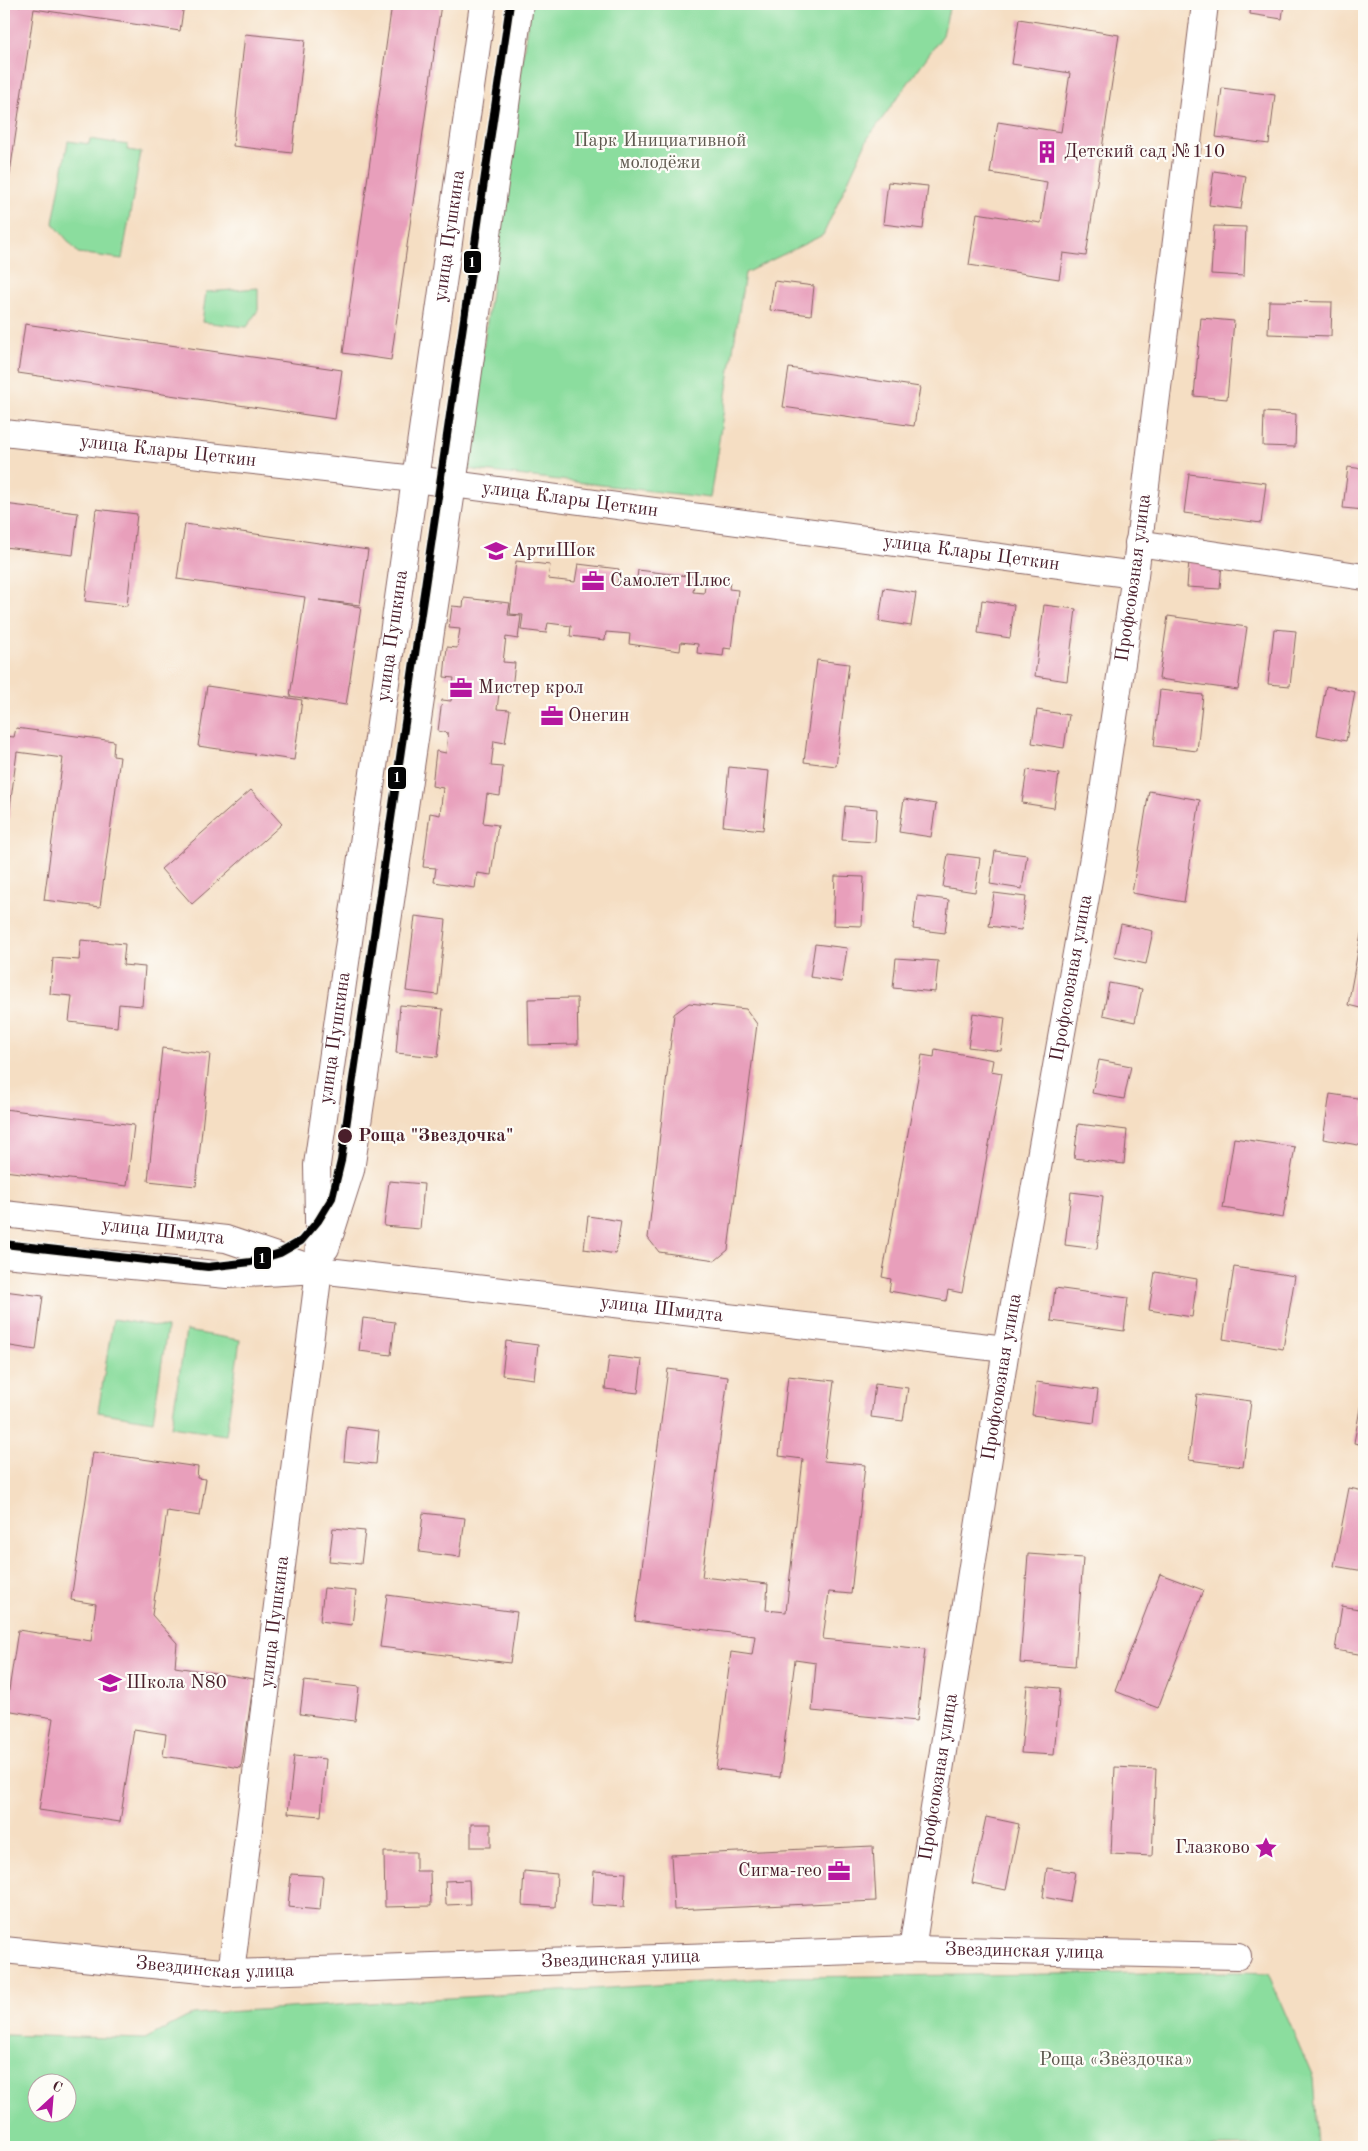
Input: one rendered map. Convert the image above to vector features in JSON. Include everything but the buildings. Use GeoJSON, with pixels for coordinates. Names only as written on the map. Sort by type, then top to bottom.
{"type":"FeatureCollection","features":[{"type":"Feature","properties":{"kind":"street","name":"улица Пушкина"},"geometry":{"type":"LineString","coordinates":[[230,1973],[318,1270],[317,1165],[483,4]]}},
{"type":"Feature","properties":{"kind":"street","name":"улица Пушкина"},"geometry":{"type":"LineString","coordinates":[[318,1270],[351,1170],[453,484],[520,4]]}},
{"type":"Feature","properties":{"kind":"street","name":"Профсоюзная улица"},"geometry":{"type":"LineString","coordinates":[[912,1950],[1006,1349],[1095,846],[1135,575],[1205,4]]}},
{"type":"Feature","properties":{"kind":"street","name":"улица Клары Цеткин"},"geometry":{"type":"LineString","coordinates":[[4,433],[414,479],[1135,575]]}},
{"type":"Feature","properties":{"kind":"street"},"geometry":{"type":"LineString","coordinates":[[1138,543],[1364,576]]}},
{"type":"Feature","properties":{"kind":"street","name":"улица Шмидта"},"geometry":{"type":"LineString","coordinates":[[4,1214],[226,1238],[318,1270]]}},
{"type":"Feature","properties":{"kind":"street","name":"улица Шмидта"},"geometry":{"type":"LineString","coordinates":[[4,1254],[227,1275],[318,1270],[1006,1349]]}},
{"type":"Feature","properties":{"kind":"street","name":"Звездинская улица"},"geometry":{"type":"LineString","coordinates":[[4,1950],[230,1973],[912,1950],[1238,1956]]}},
{"type":"Feature","properties":{"kind":"green space","name":"Парк Инициативной молодёжи"},"geometry":{"type":"Polygon","coordinates":[[[530,4],[950,4],[943,35],[868,138],[823,235],[745,273],[710,498],[467,469],[530,4]]]}},
{"type":"Feature","properties":{"kind":"green space"},"geometry":{"type":"Polygon","coordinates":[[[90,139],[128,145],[127,150],[141,152],[122,259],[78,253],[53,223],[68,141],[89,144],[90,139]]]}},
{"type":"Feature","properties":{"kind":"green space"},"geometry":{"type":"Polygon","coordinates":[[[258,288],[258,310],[247,327],[202,322],[206,292],[258,288]]]}},
{"type":"Feature","properties":{"kind":"green space"},"geometry":{"type":"Polygon","coordinates":[[[113,1319],[167,1328],[153,1421],[98,1412],[113,1319]]]}},
{"type":"Feature","properties":{"kind":"green space"},"geometry":{"type":"Polygon","coordinates":[[[186,1331],[240,1340],[226,1435],[171,1427],[186,1331]]]}},
{"type":"Feature","properties":{"kind":"green space","name":"Роща «Звёздочка»"},"geometry":{"type":"Polygon","coordinates":[[[1268,1973],[1313,2078],[1318,2147],[4,2147],[4,2035],[145,2039],[193,2014],[784,1977],[1268,1973]]]}},
{"type":"Feature","properties":{"kind":"transit line","name":"1"},"geometry":{"type":"LineString","coordinates":[[4,1244],[208,1267],[251,1262],[280,1253],[301,1241],[318,1221],[332,1198],[341,1161],[510,4]]}},
{"type":"Feature","properties":{"kind":"place","name":"Детский сад №110"},"geometry":{"type":"Point","coordinates":[1047,152]}},
{"type":"Feature","properties":{"kind":"place","name":"АртиШок"},"geometry":{"type":"Point","coordinates":[496,551]}},
{"type":"Feature","properties":{"kind":"place","name":"Самолет Плюс"},"geometry":{"type":"Point","coordinates":[593,581]}},
{"type":"Feature","properties":{"kind":"place","name":"Мистер крол"},"geometry":{"type":"Point","coordinates":[461,688]}},
{"type":"Feature","properties":{"kind":"place","name":"Онегин"},"geometry":{"type":"Point","coordinates":[552,716]}},
{"type":"Feature","properties":{"kind":"place","name":"Роща \"Звездочка\""},"geometry":{"type":"Point","coordinates":[345,1136]}},
{"type":"Feature","properties":{"kind":"place","name":"Школа N80"},"geometry":{"type":"Point","coordinates":[110,1683]}},
{"type":"Feature","properties":{"kind":"place","name":"Глазково"},"geometry":{"type":"Point","coordinates":[1266,1848]}},
{"type":"Feature","properties":{"kind":"place","name":"Сигма-гео"},"geometry":{"type":"Point","coordinates":[839,1871]}}]}
